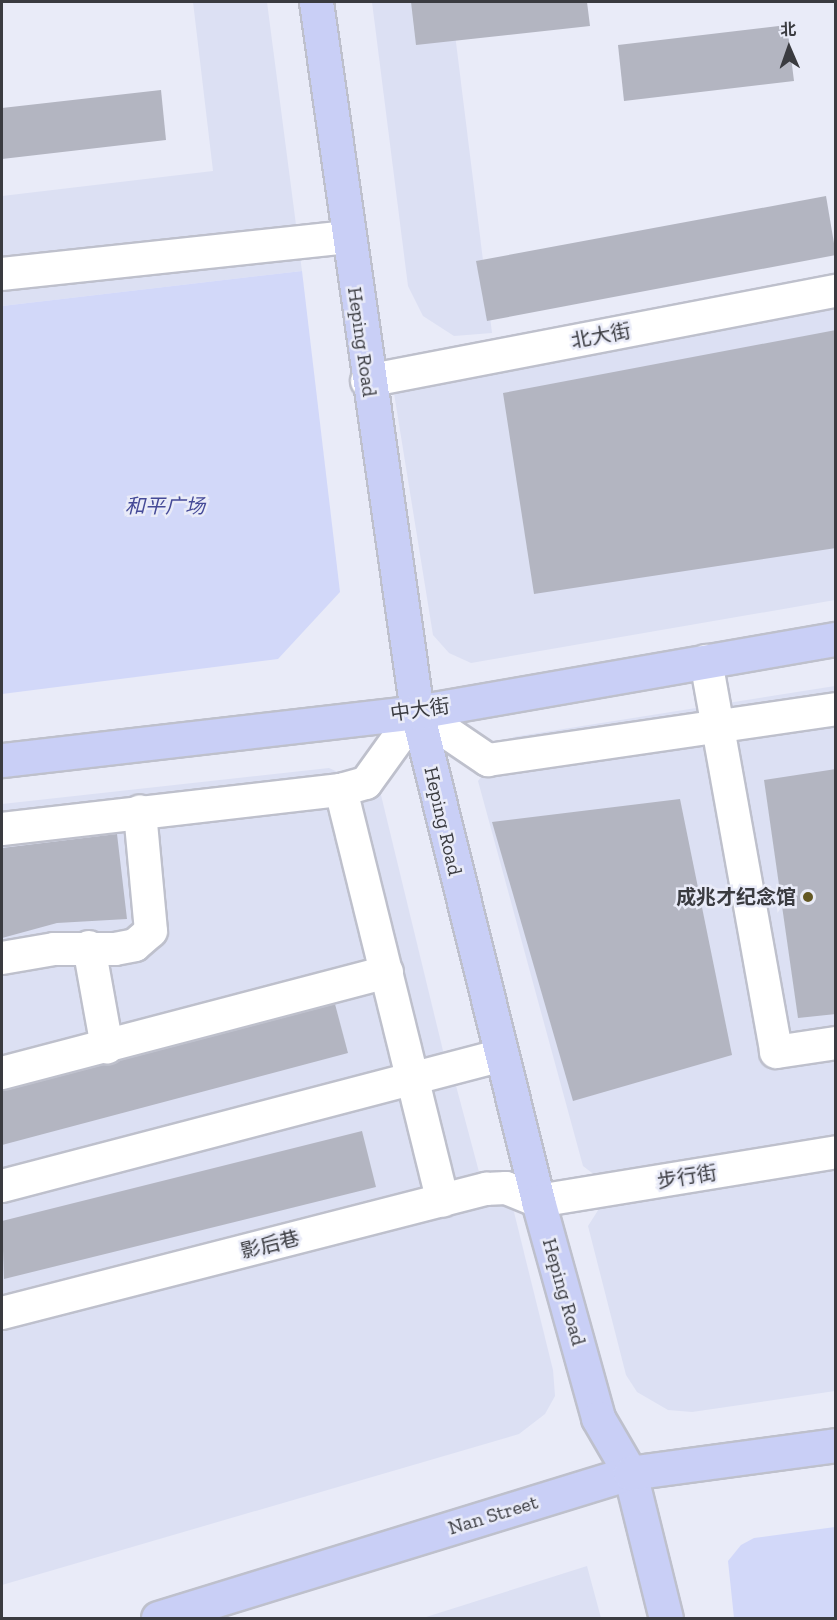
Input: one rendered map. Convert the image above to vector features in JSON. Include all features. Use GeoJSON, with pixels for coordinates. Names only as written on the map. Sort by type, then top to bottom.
{"type":"FeatureCollection","features":[{"type":"Feature","properties":{"kind":"main road","name":"Heping Road"},"geometry":{"type":"LineString","coordinates":[[316,2],[346,237],[417,712],[499,1056],[538,1201],[598,1418],[630,1473],[666,1618]]}},
{"type":"Feature","properties":{"kind":"main road","name":"中大街"},"geometry":{"type":"LineString","coordinates":[[2,760],[417,712],[836,639]]}},
{"type":"Feature","properties":{"kind":"main road","name":"Nan Street"},"geometry":{"type":"LineString","coordinates":[[158,1618],[630,1473],[836,1445]]}},
{"type":"Feature","properties":{"kind":"street"},"geometry":{"type":"LineString","coordinates":[[2,274],[346,237]]}},
{"type":"Feature","properties":{"kind":"street","name":"北大街"},"geometry":{"type":"LineString","coordinates":[[367,381],[836,291]]}},
{"type":"Feature","properties":{"kind":"street"},"geometry":{"type":"LineString","coordinates":[[706,660],[776,1052],[836,1044]]}},
{"type":"Feature","properties":{"kind":"street"},"geometry":{"type":"LineString","coordinates":[[2,829],[341,790],[366,783],[417,712],[488,760],[836,709]]}},
{"type":"Feature","properties":{"kind":"street"},"geometry":{"type":"LineString","coordinates":[[341,790],[415,1078],[443,1201]]}},
{"type":"Feature","properties":{"kind":"street"},"geometry":{"type":"LineString","coordinates":[[2,958],[89,947],[135,945],[151,931],[140,812]]}},
{"type":"Feature","properties":{"kind":"street"},"geometry":{"type":"LineString","coordinates":[[89,947],[107,1047]]}},
{"type":"Feature","properties":{"kind":"street"},"geometry":{"type":"LineString","coordinates":[[2,1073],[387,972]]}},
{"type":"Feature","properties":{"kind":"street"},"geometry":{"type":"LineString","coordinates":[[2,1186],[499,1056]]}},
{"type":"Feature","properties":{"kind":"street","name":"步行街"},"geometry":{"type":"LineString","coordinates":[[538,1201],[836,1152]]}},
{"type":"Feature","properties":{"kind":"street","name":"影后巷"},"geometry":{"type":"LineString","coordinates":[[2,1313],[443,1201],[506,1188],[538,1201]]}},
{"type":"Feature","properties":{"kind":"shaded area"},"geometry":{"type":"Polygon","coordinates":[[[193,2],[267,2],[302,271],[2,306],[2,196],[213,171],[193,2]]]}},
{"type":"Feature","properties":{"kind":"shaded area"},"geometry":{"type":"Polygon","coordinates":[[[372,2],[451,2],[492,333],[454,336],[423,316],[408,286],[372,2]]]}},
{"type":"Feature","properties":{"kind":"shaded area"},"geometry":{"type":"Polygon","coordinates":[[[835,309],[835,600],[471,663],[449,653],[433,635],[394,393],[835,309]]]}},
{"type":"Feature","properties":{"kind":"shaded area"},"geometry":{"type":"Polygon","coordinates":[[[835,686],[835,1391],[692,1412],[668,1410],[637,1392],[626,1375],[588,1226],[602,1204],[596,1176],[583,1166],[478,781],[513,737],[835,686]]]}},
{"type":"Feature","properties":{"kind":"shaded area"},"geometry":{"type":"Polygon","coordinates":[[[329,768],[380,791],[445,1059],[2,1170],[2,804],[329,768]]]}},
{"type":"Feature","properties":{"kind":"shaded area"},"geometry":{"type":"Polygon","coordinates":[[[455,1082],[479,1172],[2,1294],[2,1199],[455,1082]]]}},
{"type":"Feature","properties":{"kind":"shaded area"},"geometry":{"type":"Polygon","coordinates":[[[500,1197],[512,1204],[553,1370],[555,1396],[545,1414],[519,1434],[2,1585],[2,1325],[500,1197]]]}},
{"type":"Feature","properties":{"kind":"shaded area"},"geometry":{"type":"Polygon","coordinates":[[[587,1566],[601,1618],[423,1618],[502,1593],[587,1566]]]}},
{"type":"Feature","properties":{"kind":"green space","name":"和平广场"},"geometry":{"type":"Polygon","coordinates":[[[302,271],[340,592],[278,659],[2,694],[2,306],[302,271]]]}},
{"type":"Feature","properties":{"kind":"green space"},"geometry":{"type":"Polygon","coordinates":[[[835,1527],[835,1618],[734,1618],[728,1561],[741,1545],[754,1538],[835,1527]]]}},
{"type":"Feature","properties":{"kind":"building"},"geometry":{"type":"Polygon","coordinates":[[[411,2],[587,2],[590,26],[416,45],[411,2]]]}},
{"type":"Feature","properties":{"kind":"building"},"geometry":{"type":"Polygon","coordinates":[[[787,25],[794,81],[624,101],[618,45],[787,25]]]}},
{"type":"Feature","properties":{"kind":"building"},"geometry":{"type":"Polygon","coordinates":[[[161,90],[166,140],[2,159],[2,108],[161,90]]]}},
{"type":"Feature","properties":{"kind":"building"},"geometry":{"type":"Polygon","coordinates":[[[826,196],[836,255],[487,321],[476,261],[826,196]]]}},
{"type":"Feature","properties":{"kind":"building"},"geometry":{"type":"Polygon","coordinates":[[[836,330],[836,548],[534,594],[503,393],[836,330]]]}},
{"type":"Feature","properties":{"kind":"building","name":"成兆才纪念馆"},"geometry":{"type":"Polygon","coordinates":[[[836,769],[836,1014],[798,1018],[764,780],[836,769]]]}},
{"type":"Feature","properties":{"kind":"building"},"geometry":{"type":"Polygon","coordinates":[[[680,799],[732,1055],[573,1101],[492,822],[680,799]]]}},
{"type":"Feature","properties":{"kind":"building"},"geometry":{"type":"Polygon","coordinates":[[[117,834],[127,919],[57,923],[2,938],[2,848],[117,834]]]}},
{"type":"Feature","properties":{"kind":"building"},"geometry":{"type":"Polygon","coordinates":[[[335,1004],[348,1053],[2,1145],[2,1090],[335,1004]]]}},
{"type":"Feature","properties":{"kind":"building"},"geometry":{"type":"Polygon","coordinates":[[[362,1131],[376,1187],[4,1279],[2,1221],[362,1131]]]}},
{"type":"Feature","properties":{"kind":"place","name":"成兆才纪念馆"},"geometry":{"type":"Point","coordinates":[808,897]}}]}
